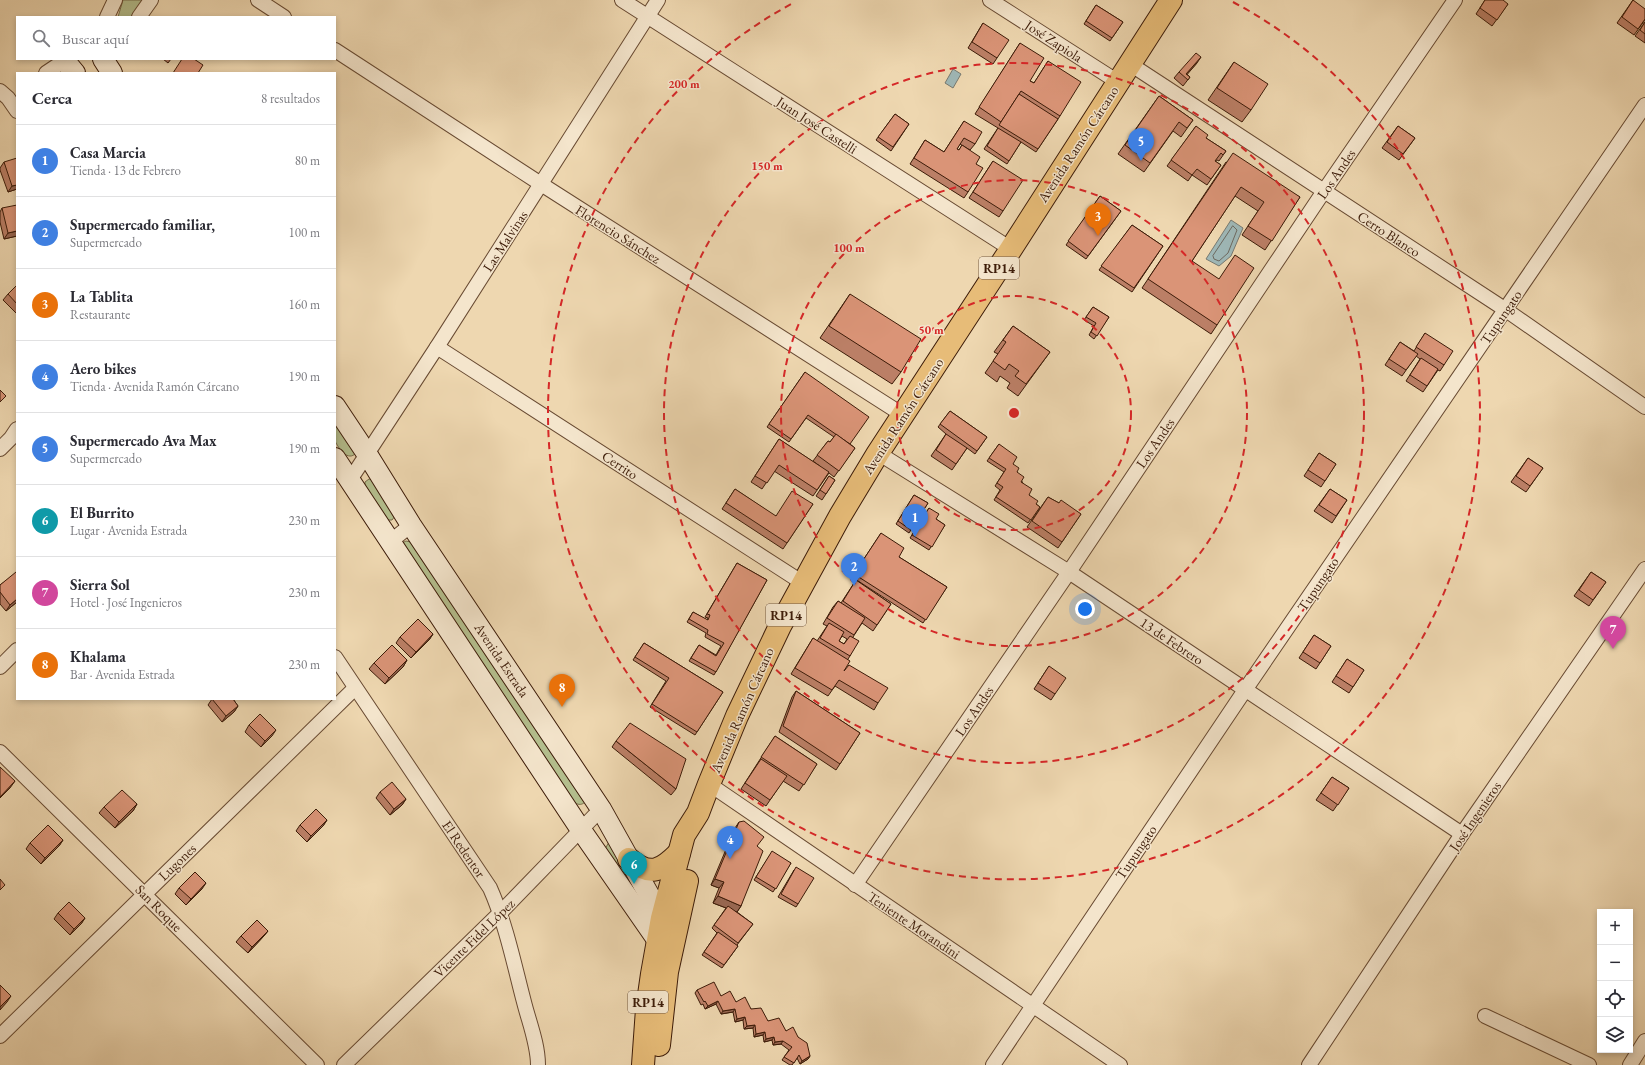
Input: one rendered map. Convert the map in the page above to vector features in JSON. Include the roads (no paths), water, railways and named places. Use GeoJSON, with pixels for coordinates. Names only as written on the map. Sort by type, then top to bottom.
{"type":"FeatureCollection","features":[{"type":"Feature","properties":{"kind":"main road","name":"Avenida Ramón Cárcano"},"geometry":{"type":"LineString","coordinates":[[643,1065],[647,1009],[658,941],[662,918],[679,853],[684,836],[698,813],[753,681],[803,583],[840,516],[878,453],[1171,0]]}},
{"type":"Feature","properties":{"kind":"main road","name":"Avenida Estrada"},"geometry":{"type":"LineString","coordinates":[[336,407],[368,454],[411,525],[601,809],[662,918]]}},
{"type":"Feature","properties":{"kind":"main road","name":"Avenida Estrada"},"geometry":{"type":"LineString","coordinates":[[336,459],[581,830],[658,941]]}},
{"type":"Feature","properties":{"kind":"main road","name":"Avenida Ramón Cárcano"},"geometry":{"type":"LineString","coordinates":[[658,1065],[663,1007],[671,956],[698,839],[698,813]]}},
{"type":"Feature","properties":{"kind":"main road"},"geometry":{"type":"LineString","coordinates":[[629,859],[641,868],[659,869],[664,867],[679,853]]}},
{"type":"Feature","properties":{"kind":"main road"},"geometry":{"type":"LineString","coordinates":[[662,918],[667,933],[659,984],[663,1007]]}},
{"type":"Feature","properties":{"kind":"street"},"geometry":{"type":"LineString","coordinates":[[107,16],[115,0]]}},
{"type":"Feature","properties":{"kind":"street"},"geometry":{"type":"LineString","coordinates":[[141,16],[151,0]]}},
{"type":"Feature","properties":{"kind":"street"},"geometry":{"type":"LineString","coordinates":[[258,0],[282,16]]}},
{"type":"Feature","properties":{"kind":"street","name":"Juan José Castelli"},"geometry":{"type":"LineString","coordinates":[[622,0],[1011,249]]}},
{"type":"Feature","properties":{"kind":"street","name":"Las Malvinas"},"geometry":{"type":"LineString","coordinates":[[350,480],[437,347],[658,0]]}},
{"type":"Feature","properties":{"kind":"street","name":"José Zapiola"},"geometry":{"type":"LineString","coordinates":[[990,0],[1118,82]]}},
{"type":"Feature","properties":{"kind":"street","name":"Los Andes"},"geometry":{"type":"LineString","coordinates":[[855,885],[1069,572],[1324,191],[1455,0]]}},
{"type":"Feature","properties":{"kind":"street","name":"Florencio Sánchez"},"geometry":{"type":"LineString","coordinates":[[336,51],[541,184],[903,415]]}},
{"type":"Feature","properties":{"kind":"street"},"geometry":{"type":"LineString","coordinates":[[49,72],[69,64]]}},
{"type":"Feature","properties":{"kind":"street","name":"Cerro Blanco"},"geometry":{"type":"LineString","coordinates":[[1130,64],[1506,310],[1645,407]]}},
{"type":"Feature","properties":{"kind":"street"},"geometry":{"type":"LineString","coordinates":[[8,94],[16,110]]}},
{"type":"Feature","properties":{"kind":"street","name":"Tupungato"},"geometry":{"type":"LineString","coordinates":[[993,1065],[1245,690],[1645,105]]}},
{"type":"Feature","properties":{"kind":"street","name":"Cerrito"},"geometry":{"type":"LineString","coordinates":[[437,347],[803,583]]}},
{"type":"Feature","properties":{"kind":"street"},"geometry":{"type":"LineString","coordinates":[[0,449],[16,430]]}},
{"type":"Feature","properties":{"kind":"street","name":"13 de Febrero"},"geometry":{"type":"LineString","coordinates":[[878,453],[1069,572],[1462,834]]}},
{"type":"Feature","properties":{"kind":"street"},"geometry":{"type":"LineString","coordinates":[[390,542],[411,525]]}},
{"type":"Feature","properties":{"kind":"street","name":"José Ingenieros"},"geometry":{"type":"LineString","coordinates":[[1309,1065],[1462,834],[1645,570]]}},
{"type":"Feature","properties":{"kind":"street"},"geometry":{"type":"LineString","coordinates":[[0,667],[16,651]]}},
{"type":"Feature","properties":{"kind":"street","name":"El Redentor"},"geometry":{"type":"LineString","coordinates":[[336,659],[490,888],[501,912],[538,1058],[538,1065]]}},
{"type":"Feature","properties":{"kind":"street","name":"Lugones"},"geometry":{"type":"LineString","coordinates":[[0,1036],[355,688]]}},
{"type":"Feature","properties":{"kind":"street","name":"San Roque"},"geometry":{"type":"LineString","coordinates":[[0,752],[317,1065]]}},
{"type":"Feature","properties":{"kind":"street","name":"Teniente Morandini"},"geometry":{"type":"LineString","coordinates":[[709,784],[1120,1065]]}},
{"type":"Feature","properties":{"kind":"street","name":"Vicente Fidel López"},"geometry":{"type":"LineString","coordinates":[[344,1065],[501,912],[601,809]]}},
{"type":"Feature","properties":{"kind":"street"},"geometry":{"type":"LineString","coordinates":[[1485,1016],[1586,1064]]}},
{"type":"Feature","properties":{"kind":"street"},"geometry":{"type":"LineString","coordinates":[[1630,1065],[1645,1042]]}},
{"type":"Feature","properties":{"kind":"water"},"geometry":{"type":"Polygon","coordinates":[[[953,69],[961,74],[953,88],[945,83],[953,69]]]}},
{"type":"Feature","properties":{"kind":"water"},"geometry":{"type":"Polygon","coordinates":[[[1231,220],[1243,228],[1231,256],[1219,266],[1206,259],[1231,220]]]}},
{"type":"Feature","properties":{"kind":"place","name":"Supermercado Ava Max"},"geometry":{"type":"Point","coordinates":[1141,161]}},
{"type":"Feature","properties":{"kind":"place","name":"La Tablita"},"geometry":{"type":"Point","coordinates":[1098,236]}},
{"type":"Feature","properties":{"kind":"place","name":"Casa Marcia"},"geometry":{"type":"Point","coordinates":[915,537]}},
{"type":"Feature","properties":{"kind":"place","name":"Supermercado familiar,"},"geometry":{"type":"Point","coordinates":[854,586]}},
{"type":"Feature","properties":{"kind":"place","name":"Sierra Sol"},"geometry":{"type":"Point","coordinates":[1613,649]}},
{"type":"Feature","properties":{"kind":"place","name":"Khalama"},"geometry":{"type":"Point","coordinates":[562,707]}},
{"type":"Feature","properties":{"kind":"place","name":"Aero bikes"},"geometry":{"type":"Point","coordinates":[730,859]}},
{"type":"Feature","properties":{"kind":"place","name":"El Burrito"},"geometry":{"type":"Point","coordinates":[634,884]}}]}
